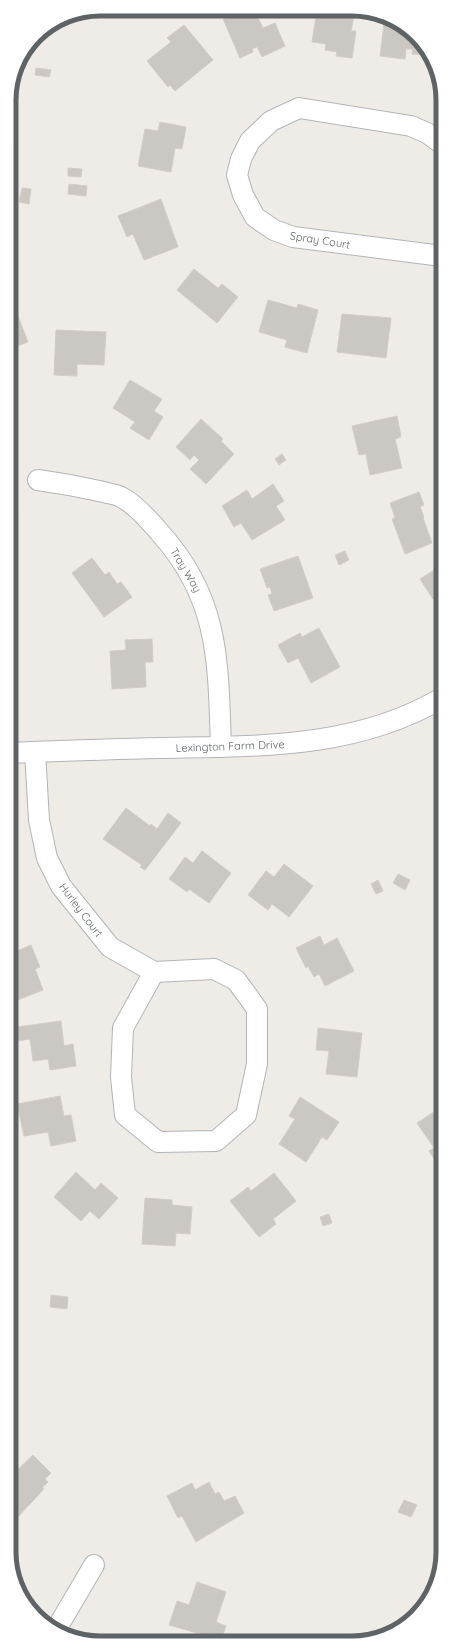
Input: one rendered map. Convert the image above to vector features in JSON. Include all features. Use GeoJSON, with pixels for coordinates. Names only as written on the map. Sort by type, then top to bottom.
{"type":"FeatureCollection","features":[{"type":"Feature","properties":{"kind":"street","name":"Spray Court"},"geometry":{"type":"LineString","coordinates":[[436,140],[427,133],[411,126],[299,108],[271,121],[250,141],[241,159],[237,175],[243,195],[255,217],[274,230],[293,237],[436,255]]}},
{"type":"Feature","properties":{"kind":"street","name":"Tray Way"},"geometry":{"type":"LineString","coordinates":[[38,480],[121,496],[150,521],[176,550],[201,595],[212,625],[219,666],[221,747]]}},
{"type":"Feature","properties":{"kind":"street","name":"Lexington Farm Drive"},"geometry":{"type":"LineString","coordinates":[[16,753],[221,747],[317,741],[376,727],[425,708],[436,702]]}},
{"type":"Feature","properties":{"kind":"street","name":"Hurley Court"},"geometry":{"type":"LineString","coordinates":[[35,752],[39,820],[47,858],[61,886],[110,947],[154,972]]}},
{"type":"Feature","properties":{"kind":"street"},"geometry":{"type":"LineString","coordinates":[[214,969],[236,980],[257,1010],[256,1064],[246,1115],[216,1141],[158,1142],[125,1115],[121,1076],[123,1028],[154,972],[214,969]]}},
{"type":"Feature","properties":{"kind":"street"},"geometry":{"type":"LineString","coordinates":[[59,1626],[94,1565]]}},
{"type":"Feature","properties":{"kind":"building"},"geometry":{"type":"Polygon","coordinates":[[[230,16],[257,16],[263,28],[275,23],[285,46],[262,57],[257,47],[252,49],[253,52],[240,58],[223,19],[230,16]]]}},
{"type":"Feature","properties":{"kind":"building"},"geometry":{"type":"Polygon","coordinates":[[[316,16],[354,16],[351,31],[356,31],[352,58],[336,56],[337,52],[325,50],[326,44],[312,42],[316,16]]]}},
{"type":"Feature","properties":{"kind":"building"},"geometry":{"type":"Polygon","coordinates":[[[384,24],[389,25],[403,33],[423,55],[412,54],[413,49],[406,49],[405,59],[380,56],[384,24]]]}},
{"type":"Feature","properties":{"kind":"building"},"geometry":{"type":"Polygon","coordinates":[[[184,25],[213,60],[175,91],[170,85],[168,87],[147,61],[171,42],[167,38],[184,25]]]}},
{"type":"Feature","properties":{"kind":"building"},"geometry":{"type":"Polygon","coordinates":[[[36,68],[51,70],[49,77],[35,75],[36,68]]]}},
{"type":"Feature","properties":{"kind":"building"},"geometry":{"type":"Polygon","coordinates":[[[160,122],[186,127],[182,149],[175,148],[171,172],[138,166],[145,129],[158,131],[160,122]]]}},
{"type":"Feature","properties":{"kind":"building"},"geometry":{"type":"Polygon","coordinates":[[[68,168],[82,169],[81,177],[68,176],[68,168]]]}},
{"type":"Feature","properties":{"kind":"building"},"geometry":{"type":"Polygon","coordinates":[[[69,184],[87,186],[86,196],[68,194],[69,184]]]}},
{"type":"Feature","properties":{"kind":"building"},"geometry":{"type":"Polygon","coordinates":[[[22,188],[31,189],[29,204],[19,202],[22,188]]]}},
{"type":"Feature","properties":{"kind":"building"},"geometry":{"type":"Polygon","coordinates":[[[161,199],[178,247],[144,260],[133,234],[127,237],[118,216],[161,199]]]}},
{"type":"Feature","properties":{"kind":"building"},"geometry":{"type":"Polygon","coordinates":[[[194,269],[218,288],[222,284],[238,297],[217,323],[177,290],[194,269]]]}},
{"type":"Feature","properties":{"kind":"building"},"geometry":{"type":"Polygon","coordinates":[[[268,300],[297,308],[298,304],[318,310],[307,353],[285,347],[287,340],[259,332],[268,300]]]}},
{"type":"Feature","properties":{"kind":"building"},"geometry":{"type":"Polygon","coordinates":[[[16,311],[28,342],[16,346],[16,311]]]}},
{"type":"Feature","properties":{"kind":"building"},"geometry":{"type":"Polygon","coordinates":[[[342,314],[391,318],[386,358],[337,352],[342,314]]]}},
{"type":"Feature","properties":{"kind":"building"},"geometry":{"type":"Polygon","coordinates":[[[56,330],[106,332],[104,365],[77,364],[77,376],[54,375],[56,330]]]}},
{"type":"Feature","properties":{"kind":"building"},"geometry":{"type":"Polygon","coordinates":[[[130,380],[162,399],[154,411],[163,417],[149,440],[130,428],[135,422],[113,408],[130,380]]]}},
{"type":"Feature","properties":{"kind":"building"},"geometry":{"type":"Polygon","coordinates":[[[397,416],[401,437],[395,439],[402,468],[370,475],[366,454],[359,455],[352,426],[397,416]]]}},
{"type":"Feature","properties":{"kind":"building"},"geometry":{"type":"Polygon","coordinates":[[[201,419],[223,439],[221,441],[234,454],[206,484],[190,469],[199,460],[194,455],[190,460],[176,447],[201,419]]]}},
{"type":"Feature","properties":{"kind":"building"},"geometry":{"type":"Polygon","coordinates":[[[282,454],[286,460],[279,465],[275,459],[282,454]]]}},
{"type":"Feature","properties":{"kind":"building"},"geometry":{"type":"Polygon","coordinates":[[[273,484],[284,501],[276,506],[285,520],[252,540],[241,523],[234,527],[222,506],[247,490],[252,499],[273,484]]]}},
{"type":"Feature","properties":{"kind":"building"},"geometry":{"type":"Polygon","coordinates":[[[419,492],[424,505],[420,507],[432,543],[405,554],[392,519],[395,518],[390,503],[419,492]]]}},
{"type":"Feature","properties":{"kind":"building"},"geometry":{"type":"Polygon","coordinates":[[[345,551],[349,560],[339,565],[335,555],[345,551]]]}},
{"type":"Feature","properties":{"kind":"building"},"geometry":{"type":"Polygon","coordinates":[[[298,556],[313,598],[274,611],[268,595],[272,594],[270,587],[267,588],[260,569],[298,556]]]}},
{"type":"Feature","properties":{"kind":"building"},"geometry":{"type":"Polygon","coordinates":[[[92,558],[105,575],[109,572],[117,584],[121,582],[132,597],[104,617],[72,573],[92,558]]]}},
{"type":"Feature","properties":{"kind":"building"},"geometry":{"type":"Polygon","coordinates":[[[436,569],[436,597],[433,599],[420,579],[436,569]]]}},
{"type":"Feature","properties":{"kind":"building"},"geometry":{"type":"Polygon","coordinates":[[[319,628],[340,667],[311,683],[298,658],[288,663],[278,645],[300,633],[302,637],[319,628]]]}},
{"type":"Feature","properties":{"kind":"building"},"geometry":{"type":"Polygon","coordinates":[[[152,639],[153,662],[145,662],[146,687],[112,689],[110,651],[126,650],[125,640],[152,639]]]}},
{"type":"Feature","properties":{"kind":"building"},"geometry":{"type":"Polygon","coordinates":[[[126,808],[150,826],[151,824],[157,829],[168,813],[181,823],[145,870],[140,867],[142,865],[103,839],[126,808]]]}},
{"type":"Feature","properties":{"kind":"building"},"geometry":{"type":"Polygon","coordinates":[[[202,851],[231,873],[209,903],[189,889],[187,892],[169,879],[185,857],[193,863],[202,851]]]}},
{"type":"Feature","properties":{"kind":"building"},"geometry":{"type":"Polygon","coordinates":[[[284,864],[313,886],[289,917],[272,904],[268,910],[248,895],[266,871],[274,877],[284,864]]]}},
{"type":"Feature","properties":{"kind":"building"},"geometry":{"type":"Polygon","coordinates":[[[398,874],[410,880],[405,890],[393,883],[398,874]]]}},
{"type":"Feature","properties":{"kind":"building"},"geometry":{"type":"Polygon","coordinates":[[[378,880],[383,891],[376,894],[371,884],[378,880]]]}},
{"type":"Feature","properties":{"kind":"building"},"geometry":{"type":"Polygon","coordinates":[[[320,936],[324,945],[337,938],[354,971],[325,986],[319,974],[314,977],[308,966],[306,968],[296,948],[320,936]]]}},
{"type":"Feature","properties":{"kind":"building"},"geometry":{"type":"Polygon","coordinates":[[[31,945],[40,967],[35,969],[43,990],[16,1001],[16,951],[31,945]]]}},
{"type":"Feature","properties":{"kind":"building"},"geometry":{"type":"Polygon","coordinates":[[[61,1021],[64,1046],[73,1044],[76,1066],[50,1070],[48,1059],[33,1061],[30,1039],[16,1041],[16,1027],[61,1021]]]}},
{"type":"Feature","properties":{"kind":"building"},"geometry":{"type":"Polygon","coordinates":[[[318,1028],[362,1033],[357,1077],[326,1074],[329,1051],[316,1050],[318,1028]]]}},
{"type":"Feature","properties":{"kind":"building"},"geometry":{"type":"Polygon","coordinates":[[[60,1096],[64,1116],[71,1115],[76,1141],[51,1146],[48,1132],[24,1136],[17,1104],[60,1096]]]}},
{"type":"Feature","properties":{"kind":"building"},"geometry":{"type":"Polygon","coordinates":[[[300,1097],[339,1122],[327,1140],[322,1137],[306,1162],[279,1144],[295,1119],[289,1116],[300,1097]]]}},
{"type":"Feature","properties":{"kind":"building"},"geometry":{"type":"Polygon","coordinates":[[[436,1111],[436,1162],[429,1151],[434,1148],[417,1123],[436,1111]]]}},
{"type":"Feature","properties":{"kind":"building"},"geometry":{"type":"Polygon","coordinates":[[[76,1172],[95,1190],[101,1183],[118,1198],[99,1219],[90,1211],[81,1221],[54,1197],[76,1172]]]}},
{"type":"Feature","properties":{"kind":"building"},"geometry":{"type":"Polygon","coordinates":[[[274,1173],[296,1201],[273,1219],[276,1224],[259,1237],[230,1201],[248,1187],[251,1191],[274,1173]]]}},
{"type":"Feature","properties":{"kind":"building"},"geometry":{"type":"Polygon","coordinates":[[[145,1198],[172,1200],[172,1205],[192,1207],[190,1234],[176,1233],[175,1246],[142,1244],[145,1198]]]}},
{"type":"Feature","properties":{"kind":"building"},"geometry":{"type":"Polygon","coordinates":[[[329,1214],[332,1223],[323,1226],[320,1217],[329,1214]]]}},
{"type":"Feature","properties":{"kind":"building"},"geometry":{"type":"Polygon","coordinates":[[[51,1295],[68,1297],[67,1309],[50,1307],[51,1295]]]}},
{"type":"Feature","properties":{"kind":"building"},"geometry":{"type":"Polygon","coordinates":[[[33,1455],[51,1473],[45,1479],[48,1482],[42,1488],[44,1489],[16,1519],[16,1471],[33,1455]]]}},
{"type":"Feature","properties":{"kind":"building"},"geometry":{"type":"Polygon","coordinates":[[[209,1482],[215,1494],[219,1492],[224,1501],[235,1496],[244,1513],[196,1542],[182,1516],[178,1518],[167,1496],[192,1483],[195,1490],[209,1482]]]}},
{"type":"Feature","properties":{"kind":"building"},"geometry":{"type":"Polygon","coordinates":[[[404,1500],[417,1505],[411,1517],[398,1512],[404,1500]]]}},
{"type":"Feature","properties":{"kind":"building"},"geometry":{"type":"Polygon","coordinates":[[[197,1582],[226,1592],[216,1622],[226,1626],[222,1636],[207,1636],[169,1625],[177,1601],[189,1605],[197,1582]]]}}]}
